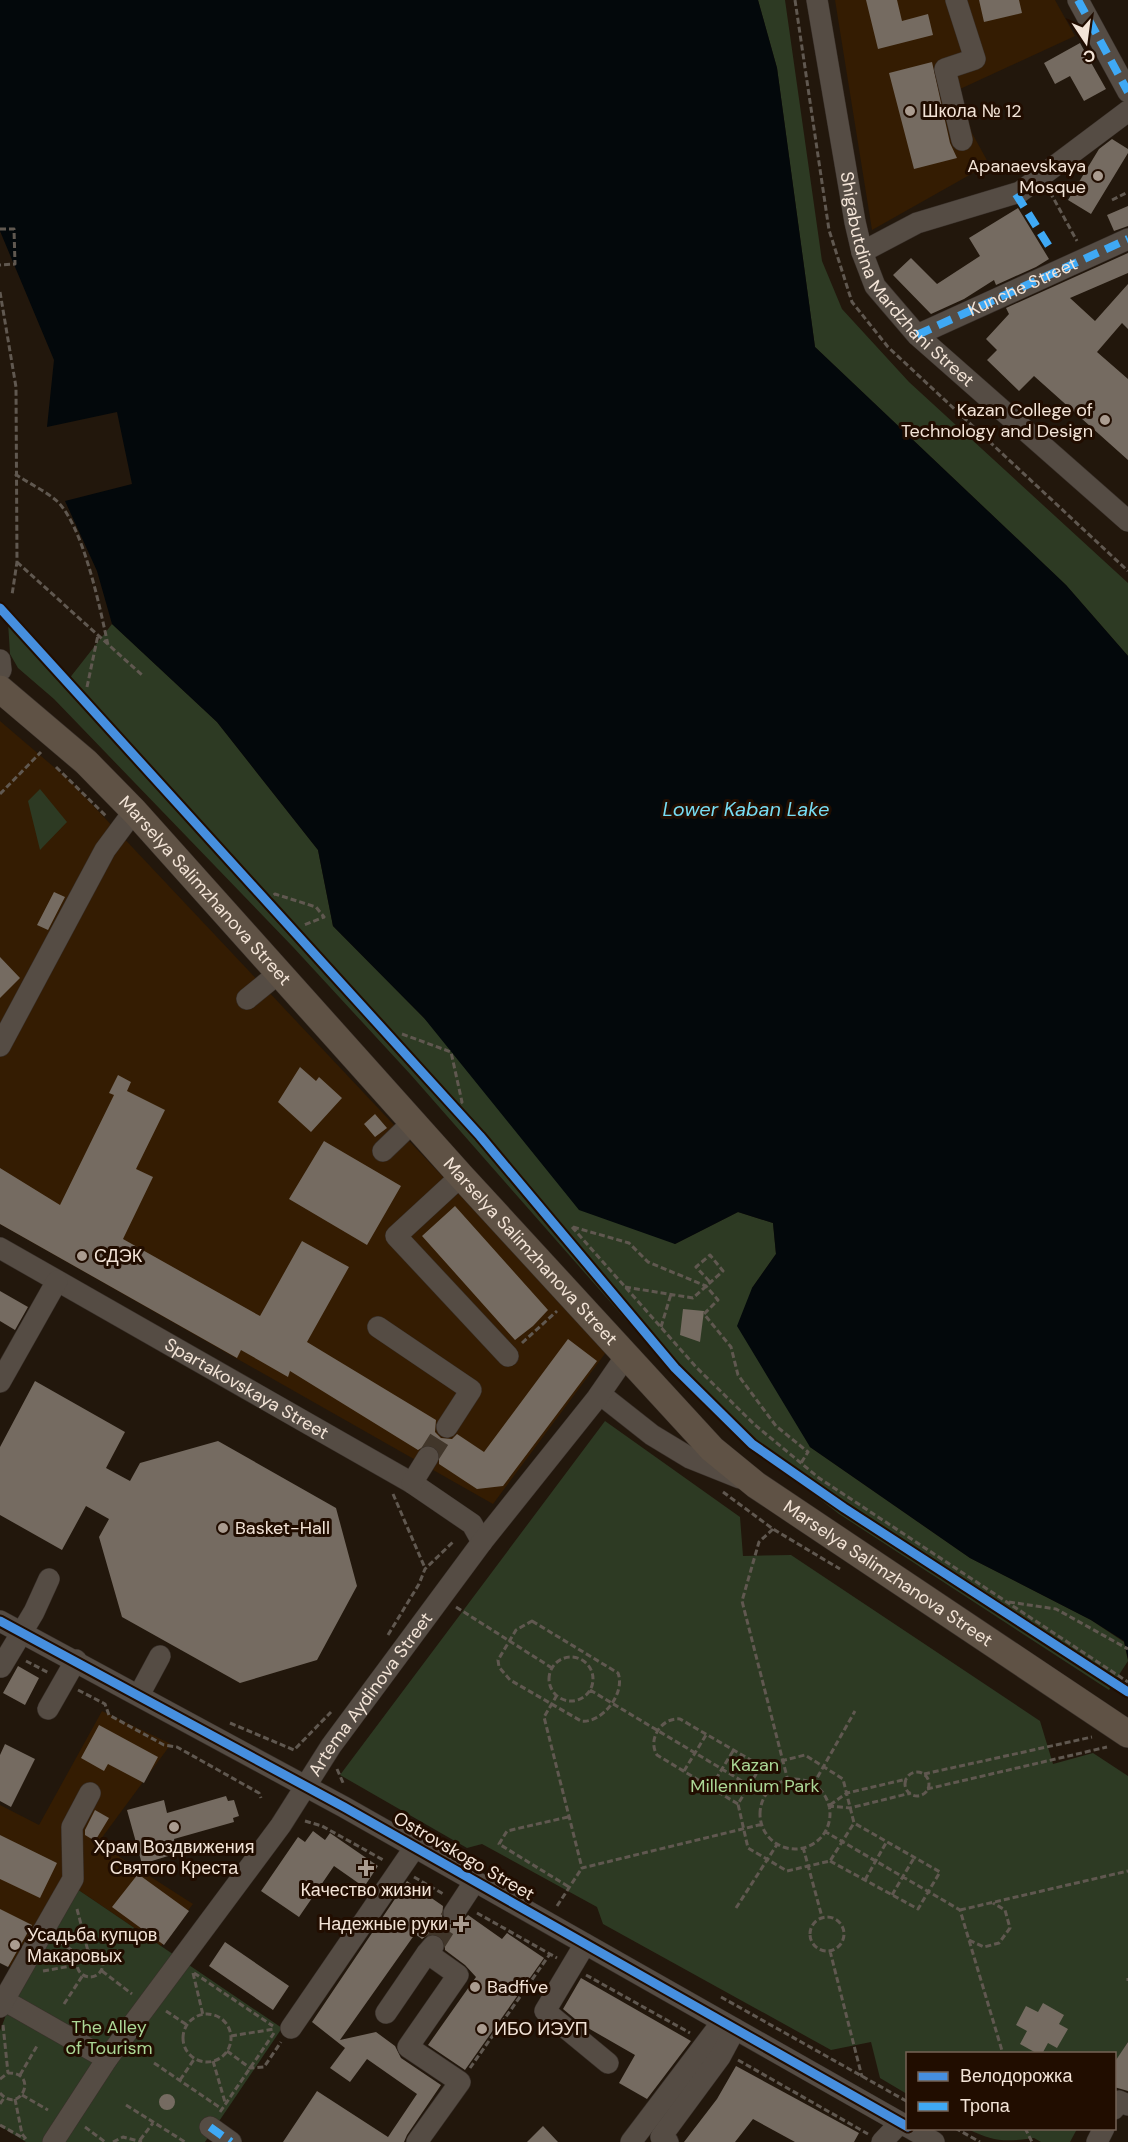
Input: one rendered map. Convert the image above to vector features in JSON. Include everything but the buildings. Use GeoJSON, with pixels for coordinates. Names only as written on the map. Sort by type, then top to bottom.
{"type":"FeatureCollection","features":[{"type":"Feature","properties":{"kind":"main road"},"geometry":{"type":"LineString","coordinates":[[0,670],[126,780],[705,1417],[746,1456],[791,1489],[1128,1714]]}},
{"type":"Feature","properties":{"kind":"main road","name":"Marselya Salimzhanova Street"},"geometry":{"type":"LineString","coordinates":[[0,689],[86,762],[134,811],[461,1176],[712,1449],[756,1485],[1119,1740]]}},
{"type":"Feature","properties":{"kind":"street","name":"Shigabutdina Mardzhani Street"},"geometry":{"type":"LineString","coordinates":[[817,0],[839,76],[862,252],[875,286],[917,334],[1128,521]]}},
{"type":"Feature","properties":{"kind":"street"},"geometry":{"type":"LineString","coordinates":[[956,0],[975,59],[945,69],[962,140]]}},
{"type":"Feature","properties":{"kind":"street"},"geometry":{"type":"LineString","coordinates":[[1078,0],[1128,92]]}},
{"type":"Feature","properties":{"kind":"street"},"geometry":{"type":"LineString","coordinates":[[862,252],[916,223],[1020,192],[1128,111]]}},
{"type":"Feature","properties":{"kind":"street","name":"Kunche Street"},"geometry":{"type":"LineString","coordinates":[[917,334],[1128,239]]}},
{"type":"Feature","properties":{"kind":"street"},"geometry":{"type":"LineString","coordinates":[[0,660],[0,670]]}},
{"type":"Feature","properties":{"kind":"street"},"geometry":{"type":"LineString","coordinates":[[0,1046],[105,850],[134,811]]}},
{"type":"Feature","properties":{"kind":"street"},"geometry":{"type":"LineString","coordinates":[[246,999],[280,972]]}},
{"type":"Feature","properties":{"kind":"street"},"geometry":{"type":"LineString","coordinates":[[383,1150],[413,1122]]}},
{"type":"Feature","properties":{"kind":"street"},"geometry":{"type":"LineString","coordinates":[[461,1176],[396,1236],[507,1356]]}},
{"type":"Feature","properties":{"kind":"street","name":"Spartakovskaya Street"},"geometry":{"type":"LineString","coordinates":[[0,1248],[412,1483],[472,1524],[482,1542]]}},
{"type":"Feature","properties":{"kind":"street"},"geometry":{"type":"LineString","coordinates":[[0,1382],[57,1281]]}},
{"type":"Feature","properties":{"kind":"street"},"geometry":{"type":"LineString","coordinates":[[378,1327],[471,1390],[447,1427]]}},
{"type":"Feature","properties":{"kind":"street","name":"Artema Aydinova Street"},"geometry":{"type":"LineString","coordinates":[[53,2142],[107,2059],[281,1826],[331,1746],[482,1542],[600,1394],[626,1356]]}},
{"type":"Feature","properties":{"kind":"street"},"geometry":{"type":"LineString","coordinates":[[600,1394],[652,1435],[690,1458],[756,1485]]}},
{"type":"Feature","properties":{"kind":"street"},"geometry":{"type":"LineString","coordinates":[[412,1483],[428,1457]]}},
{"type":"Feature","properties":{"kind":"street"},"geometry":{"type":"LineString","coordinates":[[5,1660],[20,1631],[34,1612],[49,1579]]}},
{"type":"Feature","properties":{"kind":"street","name":"Ostrovskogo Street"},"geometry":{"type":"LineString","coordinates":[[0,1621],[307,1786],[906,2126]]}},
{"type":"Feature","properties":{"kind":"street"},"geometry":{"type":"LineString","coordinates":[[139,1695],[160,1656]]}},
{"type":"Feature","properties":{"kind":"street"},"geometry":{"type":"LineString","coordinates":[[48,1709],[76,1660]]}},
{"type":"Feature","properties":{"kind":"street"},"geometry":{"type":"LineString","coordinates":[[90,1793],[72,1827],[74,1879],[2,2007],[107,2059]]}},
{"type":"Feature","properties":{"kind":"street"},"geometry":{"type":"LineString","coordinates":[[284,2029],[415,1847]]}},
{"type":"Feature","properties":{"kind":"street"},"geometry":{"type":"LineString","coordinates":[[457,1908],[475,1881]]}},
{"type":"Feature","properties":{"kind":"street"},"geometry":{"type":"LineString","coordinates":[[585,1944],[546,2011],[609,2063]]}},
{"type":"Feature","properties":{"kind":"street"},"geometry":{"type":"LineString","coordinates":[[386,2013],[430,1950],[458,1975],[408,2047],[460,2082],[417,2142]]}},
{"type":"Feature","properties":{"kind":"street"},"geometry":{"type":"LineString","coordinates":[[668,2142],[661,2137],[729,2025]]}},
{"type":"Feature","properties":{"kind":"street"},"geometry":{"type":"LineString","coordinates":[[631,2142],[715,2047]]}},
{"type":"Feature","properties":{"kind":"street"},"geometry":{"type":"LineString","coordinates":[[1116,2106],[1119,2101],[1128,2105]]}},
{"type":"Feature","properties":{"kind":"street"},"geometry":{"type":"LineString","coordinates":[[882,2142],[906,2126]]}},
{"type":"Feature","properties":{"kind":"street"},"geometry":{"type":"LineString","coordinates":[[210,2127],[231,2142]]}},
{"type":"Feature","properties":{"kind":"street","name":"Ostrovskogo Street"},"geometry":{"type":"LineString","coordinates":[[913,2130],[934,2142]]}},
{"type":"Feature","properties":{"kind":"path"},"geometry":{"type":"LineString","coordinates":[[1042,176],[1078,241],[1073,245]]}},
{"type":"Feature","properties":{"kind":"path"},"geometry":{"type":"LineString","coordinates":[[1112,200],[1128,192]]}},
{"type":"Feature","properties":{"kind":"path"},"geometry":{"type":"LineString","coordinates":[[0,229],[14,229],[15,264],[0,265]]}},
{"type":"Feature","properties":{"kind":"path"},"geometry":{"type":"LineString","coordinates":[[0,292],[16,387],[17,562],[12,595]]}},
{"type":"Feature","properties":{"kind":"path"},"geometry":{"type":"LineString","coordinates":[[15,474],[58,502],[71,525],[92,574],[108,645]]}},
{"type":"Feature","properties":{"kind":"path"},"geometry":{"type":"LineString","coordinates":[[17,562],[142,675]]}},
{"type":"Feature","properties":{"kind":"path"},"geometry":{"type":"LineString","coordinates":[[87,687],[98,635]]}},
{"type":"Feature","properties":{"kind":"path"},"geometry":{"type":"LineString","coordinates":[[75,690],[83,698]]}},
{"type":"Feature","properties":{"kind":"path"},"geometry":{"type":"LineString","coordinates":[[0,794],[41,752]]}},
{"type":"Feature","properties":{"kind":"path"},"geometry":{"type":"LineString","coordinates":[[259,892],[275,910]]}},
{"type":"Feature","properties":{"kind":"path"},"geometry":{"type":"LineString","coordinates":[[267,901],[275,894],[316,907],[324,917],[304,926]]}},
{"type":"Feature","properties":{"kind":"path"},"geometry":{"type":"LineString","coordinates":[[402,1034],[451,1052],[462,1102],[457,1111],[446,1099]]}},
{"type":"Feature","properties":{"kind":"path"},"geometry":{"type":"LineString","coordinates":[[801,1463],[808,1452],[776,1426],[738,1375],[731,1347],[704,1314],[718,1300],[706,1286],[648,1262],[629,1243],[572,1227],[661,1328],[755,1425],[819,1479],[1128,1682]]}},
{"type":"Feature","properties":{"kind":"path"},"geometry":{"type":"LineString","coordinates":[[624,1287],[693,1298],[723,1271],[710,1255],[696,1267],[710,1282]]}},
{"type":"Feature","properties":{"kind":"path"},"geometry":{"type":"LineString","coordinates":[[661,1328],[671,1294]]}},
{"type":"Feature","properties":{"kind":"path"},"geometry":{"type":"LineString","coordinates":[[507,1356],[563,1306]]}},
{"type":"Feature","properties":{"kind":"path"},"geometry":{"type":"LineString","coordinates":[[807,1482],[1128,1692]]}},
{"type":"Feature","properties":{"kind":"path"},"geometry":{"type":"LineString","coordinates":[[772,1529],[759,1542],[742,1601],[788,1781]]}},
{"type":"Feature","properties":{"kind":"path"},"geometry":{"type":"LineString","coordinates":[[385,1640],[419,1584],[425,1569],[454,1541]]}},
{"type":"Feature","properties":{"kind":"path"},"geometry":{"type":"LineString","coordinates":[[1008,1602],[1056,1609],[1128,1649]]}},
{"type":"Feature","properties":{"kind":"path"},"geometry":{"type":"LineString","coordinates":[[454,1606],[552,1668]]}},
{"type":"Feature","properties":{"kind":"path"},"geometry":{"type":"LineString","coordinates":[[532,1621],[586,1653],[618,1674],[619,1687],[600,1717],[589,1722],[581,1721],[504,1674],[498,1660],[516,1630],[532,1621]]}},
{"type":"Feature","properties":{"kind":"path"},"geometry":{"type":"LineString","coordinates":[[582,1660],[586,1653]]}},
{"type":"Feature","properties":{"kind":"path"},"geometry":{"type":"LineString","coordinates":[[565,1658],[582,1660],[592,1673],[590,1689],[577,1700],[564,1700],[550,1685],[552,1668],[565,1658]]}},
{"type":"Feature","properties":{"kind":"path"},"geometry":{"type":"LineString","coordinates":[[5,1660],[63,1682],[105,1704],[109,1714],[164,1745],[177,1747],[259,1793],[261,1798]]}},
{"type":"Feature","properties":{"kind":"path"},"geometry":{"type":"LineString","coordinates":[[590,1689],[767,1796]]}},
{"type":"Feature","properties":{"kind":"path"},"geometry":{"type":"LineString","coordinates":[[557,1695],[544,1717],[582,1868]]}},
{"type":"Feature","properties":{"kind":"path"},"geometry":{"type":"LineString","coordinates":[[294,1750],[333,1710]]}},
{"type":"Feature","properties":{"kind":"path"},"geometry":{"type":"LineString","coordinates":[[813,1785],[855,1711]]}},
{"type":"Feature","properties":{"kind":"path"},"geometry":{"type":"LineString","coordinates":[[738,1804],[655,1751],[654,1737],[667,1722],[676,1719],[761,1766],[805,1755],[843,1779],[854,1822],[940,1872],[929,1891],[918,1909],[830,1861],[787,1871],[748,1848],[738,1804],[761,1766]]}},
{"type":"Feature","properties":{"kind":"path"},"geometry":{"type":"LineString","coordinates":[[684,1771],[706,1735]]}},
{"type":"Feature","properties":{"kind":"path"},"geometry":{"type":"LineString","coordinates":[[828,1806],[847,1793],[907,1779],[916,1772],[924,1774],[1097,1736]]}},
{"type":"Feature","properties":{"kind":"path"},"geometry":{"type":"LineString","coordinates":[[828,1806],[850,1808],[911,1793],[920,1795],[927,1789],[1119,1740]]}},
{"type":"Feature","properties":{"kind":"path"},"geometry":{"type":"LineString","coordinates":[[711,1787],[733,1751]]}},
{"type":"Feature","properties":{"kind":"path"},"geometry":{"type":"LineString","coordinates":[[924,1774],[928,1781],[927,1789]]}},
{"type":"Feature","properties":{"kind":"path"},"geometry":{"type":"LineString","coordinates":[[801,1778],[813,1785],[825,1792],[832,1820],[817,1844],[790,1850],[766,1835],[759,1808],[774,1785],[801,1778]]}},
{"type":"Feature","properties":{"kind":"path"},"geometry":{"type":"LineString","coordinates":[[907,1779],[906,1787],[911,1793]]}},
{"type":"Feature","properties":{"kind":"path"},"geometry":{"type":"LineString","coordinates":[[568,1817],[507,1831],[499,1844],[569,1887]]}},
{"type":"Feature","properties":{"kind":"path"},"geometry":{"type":"LineString","coordinates":[[300,1820],[322,1826],[400,1870],[457,1908],[550,1954],[882,2142]]}},
{"type":"Feature","properties":{"kind":"path"},"geometry":{"type":"LineString","coordinates":[[830,1861],[854,1822]]}},
{"type":"Feature","properties":{"kind":"path"},"geometry":{"type":"LineString","coordinates":[[557,1905],[582,1868],[763,1824]]}},
{"type":"Feature","properties":{"kind":"path"},"geometry":{"type":"LineString","coordinates":[[824,1831],[960,1910],[1002,2052]]}},
{"type":"Feature","properties":{"kind":"path"},"geometry":{"type":"LineString","coordinates":[[864,1880],[887,1841]]}},
{"type":"Feature","properties":{"kind":"path"},"geometry":{"type":"LineString","coordinates":[[736,1908],[778,1843]]}},
{"type":"Feature","properties":{"kind":"path"},"geometry":{"type":"LineString","coordinates":[[803,1847],[822,1918]]}},
{"type":"Feature","properties":{"kind":"path"},"geometry":{"type":"LineString","coordinates":[[892,1895],[915,1857]]}},
{"type":"Feature","properties":{"kind":"path"},"geometry":{"type":"LineString","coordinates":[[960,1910],[1128,1871]]}},
{"type":"Feature","properties":{"kind":"path"},"geometry":{"type":"LineString","coordinates":[[70,1884],[88,1951]]}},
{"type":"Feature","properties":{"kind":"path"},"geometry":{"type":"LineString","coordinates":[[969,1940],[984,1947],[999,1943],[1010,1928],[1005,1910],[992,1902]]}},
{"type":"Feature","properties":{"kind":"path"},"geometry":{"type":"LineString","coordinates":[[822,1918],[832,1918],[840,1923],[844,1931],[839,1947],[830,1951],[822,1951],[814,1946],[811,1938],[811,1930],[822,1918]]}},
{"type":"Feature","properties":{"kind":"path"},"geometry":{"type":"LineString","coordinates":[[44,1930],[80,1956]]}},
{"type":"Feature","properties":{"kind":"path"},"geometry":{"type":"LineString","coordinates":[[88,1951],[94,1951],[102,1957],[102,1971],[91,1977],[83,1975],[77,1965],[80,1956],[88,1951]]}},
{"type":"Feature","properties":{"kind":"path"},"geometry":{"type":"LineString","coordinates":[[830,1951],[862,2077]]}},
{"type":"Feature","properties":{"kind":"path"},"geometry":{"type":"LineString","coordinates":[[460,2082],[550,1954]]}},
{"type":"Feature","properties":{"kind":"path"},"geometry":{"type":"LineString","coordinates":[[35,1972],[77,1965]]}},
{"type":"Feature","properties":{"kind":"path"},"geometry":{"type":"LineString","coordinates":[[102,1971],[132,1994]]}},
{"type":"Feature","properties":{"kind":"path"},"geometry":{"type":"LineString","coordinates":[[203,2014],[193,1972],[284,2029]]}},
{"type":"Feature","properties":{"kind":"path"},"geometry":{"type":"LineString","coordinates":[[64,2004],[83,1975]]}},
{"type":"Feature","properties":{"kind":"path"},"geometry":{"type":"LineString","coordinates":[[2,2007],[8,2073]]}},
{"type":"Feature","properties":{"kind":"path"},"geometry":{"type":"LineString","coordinates":[[165,2010],[187,2025]]}},
{"type":"Feature","properties":{"kind":"path"},"geometry":{"type":"LineString","coordinates":[[203,2014],[219,2017],[225,2022],[231,2036],[227,2051],[213,2061],[195,2058],[184,2043],[187,2025],[203,2014]]}},
{"type":"Feature","properties":{"kind":"path"},"geometry":{"type":"LineString","coordinates":[[489,2036],[502,2022]]}},
{"type":"Feature","properties":{"kind":"path"},"geometry":{"type":"LineString","coordinates":[[231,2036],[284,2029]]}},
{"type":"Feature","properties":{"kind":"path"},"geometry":{"type":"LineString","coordinates":[[227,2051],[250,2068],[264,2067],[284,2029]]}},
{"type":"Feature","properties":{"kind":"path"},"geometry":{"type":"LineString","coordinates":[[210,2127],[250,2068],[284,2029]]}},
{"type":"Feature","properties":{"kind":"path"},"geometry":{"type":"LineString","coordinates":[[20,2075],[38,2046]]}},
{"type":"Feature","properties":{"kind":"path"},"geometry":{"type":"LineString","coordinates":[[180,2080],[195,2058]]}},
{"type":"Feature","properties":{"kind":"path"},"geometry":{"type":"LineString","coordinates":[[213,2061],[226,2103]]}},
{"type":"Feature","properties":{"kind":"path"},"geometry":{"type":"LineString","coordinates":[[154,2063],[222,2109]]}},
{"type":"Feature","properties":{"kind":"path"},"geometry":{"type":"LineString","coordinates":[[0,2079],[8,2073],[20,2075]]}},
{"type":"Feature","properties":{"kind":"path"},"geometry":{"type":"LineString","coordinates":[[0,2093],[4,2098],[15,2099],[22,2095],[25,2087],[20,2075]]}},
{"type":"Feature","properties":{"kind":"path"},"geometry":{"type":"LineString","coordinates":[[22,2095],[48,2110]]}},
{"type":"Feature","properties":{"kind":"path"},"geometry":{"type":"LineString","coordinates":[[0,2104],[4,2098]]}},
{"type":"Feature","properties":{"kind":"path"},"geometry":{"type":"LineString","coordinates":[[0,2125],[27,2140],[22,2134],[15,2099]]}},
{"type":"Feature","properties":{"kind":"path"},"geometry":{"type":"LineString","coordinates":[[126,2105],[185,2142]]}},
{"type":"Feature","properties":{"kind":"path"},"geometry":{"type":"LineString","coordinates":[[113,2142],[123,2137],[141,2141],[153,2122]]}},
{"type":"Feature","properties":{"kind":"path"},"geometry":{"type":"LineString","coordinates":[[82,2125],[105,2142]]}},
{"type":"Feature","properties":{"kind":"path"},"geometry":{"type":"LineString","coordinates":[[959,2130],[980,2142]]}},
{"type":"Feature","properties":{"kind":"shaded area","name":"Школа № 12"},"geometry":{"type":"Polygon","coordinates":[[[835,0],[1055,0],[1075,36],[960,89],[972,133],[989,164],[872,230],[835,0]]]}},
{"type":"Feature","properties":{"kind":"shaded area"},"geometry":{"type":"Polygon","coordinates":[[[0,721],[69,780],[607,1351],[493,1504],[0,1224],[0,721]]]}},
{"type":"Feature","properties":{"kind":"shaded area"},"geometry":{"type":"Polygon","coordinates":[[[102,1711],[171,1744],[98,1843],[193,1904],[161,1946],[74,1887],[22,1972],[0,1962],[0,1805],[39,1825],[102,1711]]]}},
{"type":"Feature","properties":{"kind":"green space"},"geometry":{"type":"Polygon","coordinates":[[[758,0],[785,0],[822,261],[842,309],[909,382],[1128,583],[1128,656],[1066,585],[815,347],[777,68],[758,0]]]}},
{"type":"Feature","properties":{"kind":"green space"},"geometry":{"type":"Polygon","coordinates":[[[8,622],[65,684],[112,624],[217,722],[318,850],[333,926],[424,1018],[675,1244],[738,1212],[773,1223],[776,1254],[752,1288],[810,1447],[970,1558],[1091,1620],[1124,1642],[1128,1661],[1109,1690],[839,1514],[748,1443],[671,1371],[411,1075],[293,947],[54,699],[18,668],[10,654],[8,622]]]}},
{"type":"Feature","properties":{"kind":"green space"},"geometry":{"type":"Polygon","coordinates":[[[40,789],[67,822],[40,850],[28,801],[40,789]]]}},
{"type":"Feature","properties":{"kind":"green space","name":"Kazan Millennium Park"},"geometry":{"type":"Polygon","coordinates":[[[605,1421],[740,1517],[743,1556],[791,1555],[1040,1721],[1053,1764],[1093,1753],[1128,1776],[1128,2042],[1116,2061],[1116,2052],[906,2052],[906,2093],[880,2078],[871,2042],[831,2050],[603,1924],[597,1907],[482,1844],[467,1848],[340,1775],[605,1421]]]}},
{"type":"Feature","properties":{"kind":"green space","name":"The Alley of Tourism"},"geometry":{"type":"Polygon","coordinates":[[[74,1887],[282,2028],[205,2142],[26,2142],[0,2126],[0,2031],[22,1972],[74,1887]]]}},
{"type":"Feature","properties":{"kind":"green space"},"geometry":{"type":"Polygon","coordinates":[[[970,2130],[1076,2130],[1070,2142],[1041,2142],[1034,2138],[1007,2140],[985,2136],[970,2130]]]}},
{"type":"Feature","properties":{"kind":"water","name":"Lower Kaban Lake"},"geometry":{"type":"Polygon","coordinates":[[[0,0],[758,0],[777,68],[815,347],[1066,585],[1128,656],[1128,1659],[1124,1641],[1091,1620],[970,1558],[810,1447],[737,1326],[752,1288],[776,1254],[773,1223],[738,1212],[675,1244],[579,1210],[424,1018],[333,926],[318,850],[217,722],[112,624],[97,571],[65,501],[132,484],[117,412],[47,427],[54,360],[0,231],[0,0]]]}},
{"type":"Feature","properties":{"kind":"tunnel"},"geometry":{"type":"LineString","coordinates":[[428,1457],[447,1427]]}},
{"type":"Feature","properties":{"kind":"tunnel"},"geometry":{"type":"LineString","coordinates":[[433,1946],[454,1913]]}},
{"type":"Feature","properties":{"kind":"marked path"},"geometry":{"type":"LineString","coordinates":[[1078,0],[1128,92]]}},
{"type":"Feature","properties":{"kind":"marked path"},"geometry":{"type":"LineString","coordinates":[[1016,194],[1050,248]]}},
{"type":"Feature","properties":{"kind":"marked path"},"geometry":{"type":"LineString","coordinates":[[917,335],[1128,239]]}},
{"type":"Feature","properties":{"kind":"marked path"},"geometry":{"type":"LineString","coordinates":[[210,2127],[231,2142]]}},
{"type":"Feature","properties":{"kind":"cycle path"},"geometry":{"type":"LineString","coordinates":[[0,608],[480,1136],[675,1368],[752,1444],[844,1508],[1128,1692]]}},
{"type":"Feature","properties":{"kind":"cycle path"},"geometry":{"type":"LineString","coordinates":[[0,1621],[344,1807],[906,2126]]}},
{"type":"Feature","properties":{"kind":"place","name":"Школа № 12"},"geometry":{"type":"Point","coordinates":[910,111]}},
{"type":"Feature","properties":{"kind":"place","name":"Apanaevskaya Mosque"},"geometry":{"type":"Point","coordinates":[1098,176]}},
{"type":"Feature","properties":{"kind":"place","name":"Kazan College of Technology and Design"},"geometry":{"type":"Point","coordinates":[1105,420]}},
{"type":"Feature","properties":{"kind":"place","name":"СДЭК"},"geometry":{"type":"Point","coordinates":[82,1256]}},
{"type":"Feature","properties":{"kind":"place","name":"Basket-Hall"},"geometry":{"type":"Point","coordinates":[223,1528]}},
{"type":"Feature","properties":{"kind":"place","name":"Храм Воздвижения Святого Креста"},"geometry":{"type":"Point","coordinates":[174,1827]}},
{"type":"Feature","properties":{"kind":"place","name":"Качество жизни"},"geometry":{"type":"Point","coordinates":[366,1868]}},
{"type":"Feature","properties":{"kind":"place","name":"Надежные руки"},"geometry":{"type":"Point","coordinates":[461,1924]}},
{"type":"Feature","properties":{"kind":"place","name":"Усадьба купцов Макаровых"},"geometry":{"type":"Point","coordinates":[15,1945]}},
{"type":"Feature","properties":{"kind":"place","name":"Badfive"},"geometry":{"type":"Point","coordinates":[475,1987]}},
{"type":"Feature","properties":{"kind":"place","name":"ИБО ИЭУП"},"geometry":{"type":"Point","coordinates":[482,2029]}}]}
